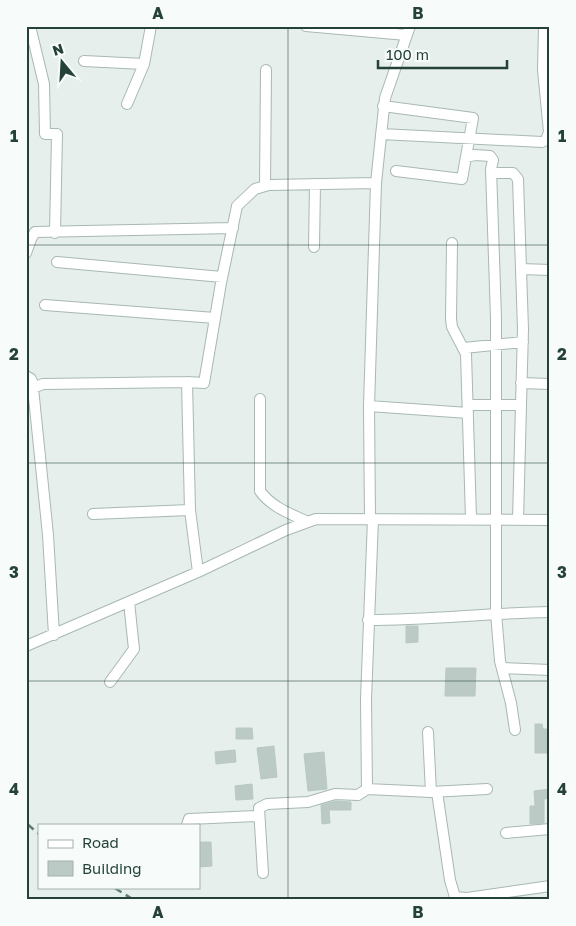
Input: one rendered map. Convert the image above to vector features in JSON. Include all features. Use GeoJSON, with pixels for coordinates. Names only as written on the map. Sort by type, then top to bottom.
{"type":"FeatureCollection","features":[{"type":"Feature","properties":{"kind":"street"},"geometry":{"type":"LineString","coordinates":[[30,26],[44,84],[45,134],[57,134],[55,233]]}},
{"type":"Feature","properties":{"kind":"street"},"geometry":{"type":"LineString","coordinates":[[127,104],[144,64],[151,26]]}},
{"type":"Feature","properties":{"kind":"street"},"geometry":{"type":"LineString","coordinates":[[306,26],[408,30],[389,82],[384,106],[376,183],[369,406],[372,519],[366,699],[367,789]]}},
{"type":"Feature","properties":{"kind":"street"},"geometry":{"type":"LineString","coordinates":[[381,134],[542,142],[546,140],[550,132],[546,31]]}},
{"type":"Feature","properties":{"kind":"street"},"geometry":{"type":"LineString","coordinates":[[84,61],[144,64]]}},
{"type":"Feature","properties":{"kind":"street"},"geometry":{"type":"LineString","coordinates":[[265,186],[266,70]]}},
{"type":"Feature","properties":{"kind":"street"},"geometry":{"type":"LineString","coordinates":[[384,106],[473,118],[462,179],[396,171]]}},
{"type":"Feature","properties":{"kind":"street"},"geometry":{"type":"LineString","coordinates":[[466,157],[475,155],[490,156],[492,160],[496,289],[494,345],[496,405],[494,519],[496,613],[502,668],[515,730]]}},
{"type":"Feature","properties":{"kind":"street"},"geometry":{"type":"LineString","coordinates":[[491,169],[497,174],[513,173],[518,179],[523,342],[518,520]]}},
{"type":"Feature","properties":{"kind":"street"},"geometry":{"type":"LineString","coordinates":[[34,386],[43,384],[204,383],[222,277],[238,206],[255,189],[265,186],[376,183]]}},
{"type":"Feature","properties":{"kind":"street"},"geometry":{"type":"LineString","coordinates":[[314,247],[315,184]]}},
{"type":"Feature","properties":{"kind":"street"},"geometry":{"type":"LineString","coordinates":[[26,253],[28,239],[35,232],[233,228]]}},
{"type":"Feature","properties":{"kind":"street"},"geometry":{"type":"LineString","coordinates":[[452,243],[451,319],[452,327],[464,348],[471,518]]}},
{"type":"Feature","properties":{"kind":"street"},"geometry":{"type":"LineString","coordinates":[[57,262],[222,277]]}},
{"type":"Feature","properties":{"kind":"street"},"geometry":{"type":"LineString","coordinates":[[521,269],[550,270]]}},
{"type":"Feature","properties":{"kind":"street"},"geometry":{"type":"LineString","coordinates":[[45,305],[215,318]]}},
{"type":"Feature","properties":{"kind":"street"},"geometry":{"type":"LineString","coordinates":[[464,348],[523,342]]}},
{"type":"Feature","properties":{"kind":"street"},"geometry":{"type":"LineString","coordinates":[[26,376],[31,379],[34,386],[54,634]]}},
{"type":"Feature","properties":{"kind":"street"},"geometry":{"type":"LineString","coordinates":[[187,382],[187,450],[190,510],[198,572]]}},
{"type":"Feature","properties":{"kind":"street"},"geometry":{"type":"LineString","coordinates":[[521,383],[550,384]]}},
{"type":"Feature","properties":{"kind":"street"},"geometry":{"type":"LineString","coordinates":[[260,399],[260,491],[265,499],[308,522]]}},
{"type":"Feature","properties":{"kind":"street"},"geometry":{"type":"LineString","coordinates":[[369,406],[468,409],[496,405],[520,405]]}},
{"type":"Feature","properties":{"kind":"street"},"geometry":{"type":"LineString","coordinates":[[92,514],[190,510]]}},
{"type":"Feature","properties":{"kind":"street"},"geometry":{"type":"LineString","coordinates":[[26,646],[316,519],[471,518],[550,520]]}},
{"type":"Feature","properties":{"kind":"street"},"geometry":{"type":"LineString","coordinates":[[110,682],[134,649],[129,602]]}},
{"type":"Feature","properties":{"kind":"street"},"geometry":{"type":"LineString","coordinates":[[368,620],[420,620],[496,613],[550,612]]}},
{"type":"Feature","properties":{"kind":"street"},"geometry":{"type":"LineString","coordinates":[[502,668],[550,670]]}},
{"type":"Feature","properties":{"kind":"street"},"geometry":{"type":"LineString","coordinates":[[428,732],[434,792],[453,894],[456,897],[467,898],[550,886]]}},
{"type":"Feature","properties":{"kind":"street"},"geometry":{"type":"LineString","coordinates":[[263,873],[258,816],[259,808],[267,804],[308,802],[335,794],[358,795],[367,789],[434,792],[487,789]]}},
{"type":"Feature","properties":{"kind":"street"},"geometry":{"type":"LineString","coordinates":[[187,824],[189,819],[258,816]]}},
{"type":"Feature","properties":{"kind":"street"},"geometry":{"type":"LineString","coordinates":[[506,833],[550,830]]}},
{"type":"Feature","properties":{"kind":"building"},"geometry":{"type":"Polygon","coordinates":[[[406,626],[418,626],[418,642],[406,643],[406,626]]]}},
{"type":"Feature","properties":{"kind":"building"},"geometry":{"type":"Polygon","coordinates":[[[446,668],[476,668],[475,696],[445,696],[446,668]]]}},
{"type":"Feature","properties":{"kind":"building"},"geometry":{"type":"Polygon","coordinates":[[[535,724],[542,724],[543,729],[550,729],[550,753],[535,753],[535,724]]]}},
{"type":"Feature","properties":{"kind":"building"},"geometry":{"type":"Polygon","coordinates":[[[236,728],[252,728],[253,739],[236,739],[236,728]]]}},
{"type":"Feature","properties":{"kind":"building"},"geometry":{"type":"Polygon","coordinates":[[[274,746],[277,777],[261,779],[257,748],[274,746]]]}},
{"type":"Feature","properties":{"kind":"building"},"geometry":{"type":"Polygon","coordinates":[[[235,750],[236,762],[216,764],[215,752],[235,750]]]}},
{"type":"Feature","properties":{"kind":"building"},"geometry":{"type":"Polygon","coordinates":[[[324,752],[327,789],[308,791],[304,754],[324,752]]]}},
{"type":"Feature","properties":{"kind":"building"},"geometry":{"type":"Polygon","coordinates":[[[252,784],[253,799],[236,800],[235,786],[252,784]]]}},
{"type":"Feature","properties":{"kind":"building"},"geometry":{"type":"Polygon","coordinates":[[[550,789],[550,798],[544,799],[544,823],[530,824],[530,806],[535,806],[534,791],[550,789]]]}},
{"type":"Feature","properties":{"kind":"building"},"geometry":{"type":"Polygon","coordinates":[[[336,801],[351,802],[351,810],[329,810],[330,823],[322,824],[321,805],[336,801]]]}},
{"type":"Feature","properties":{"kind":"building"},"geometry":{"type":"Polygon","coordinates":[[[200,842],[211,842],[212,866],[200,867],[200,842]]]}},
{"type":"Feature","properties":{"kind":"railway"},"geometry":{"type":"LineString","coordinates":[[26,823],[38,833]]}},
{"type":"Feature","properties":{"kind":"railway"},"geometry":{"type":"LineString","coordinates":[[115,888],[134,900]]}}]}
